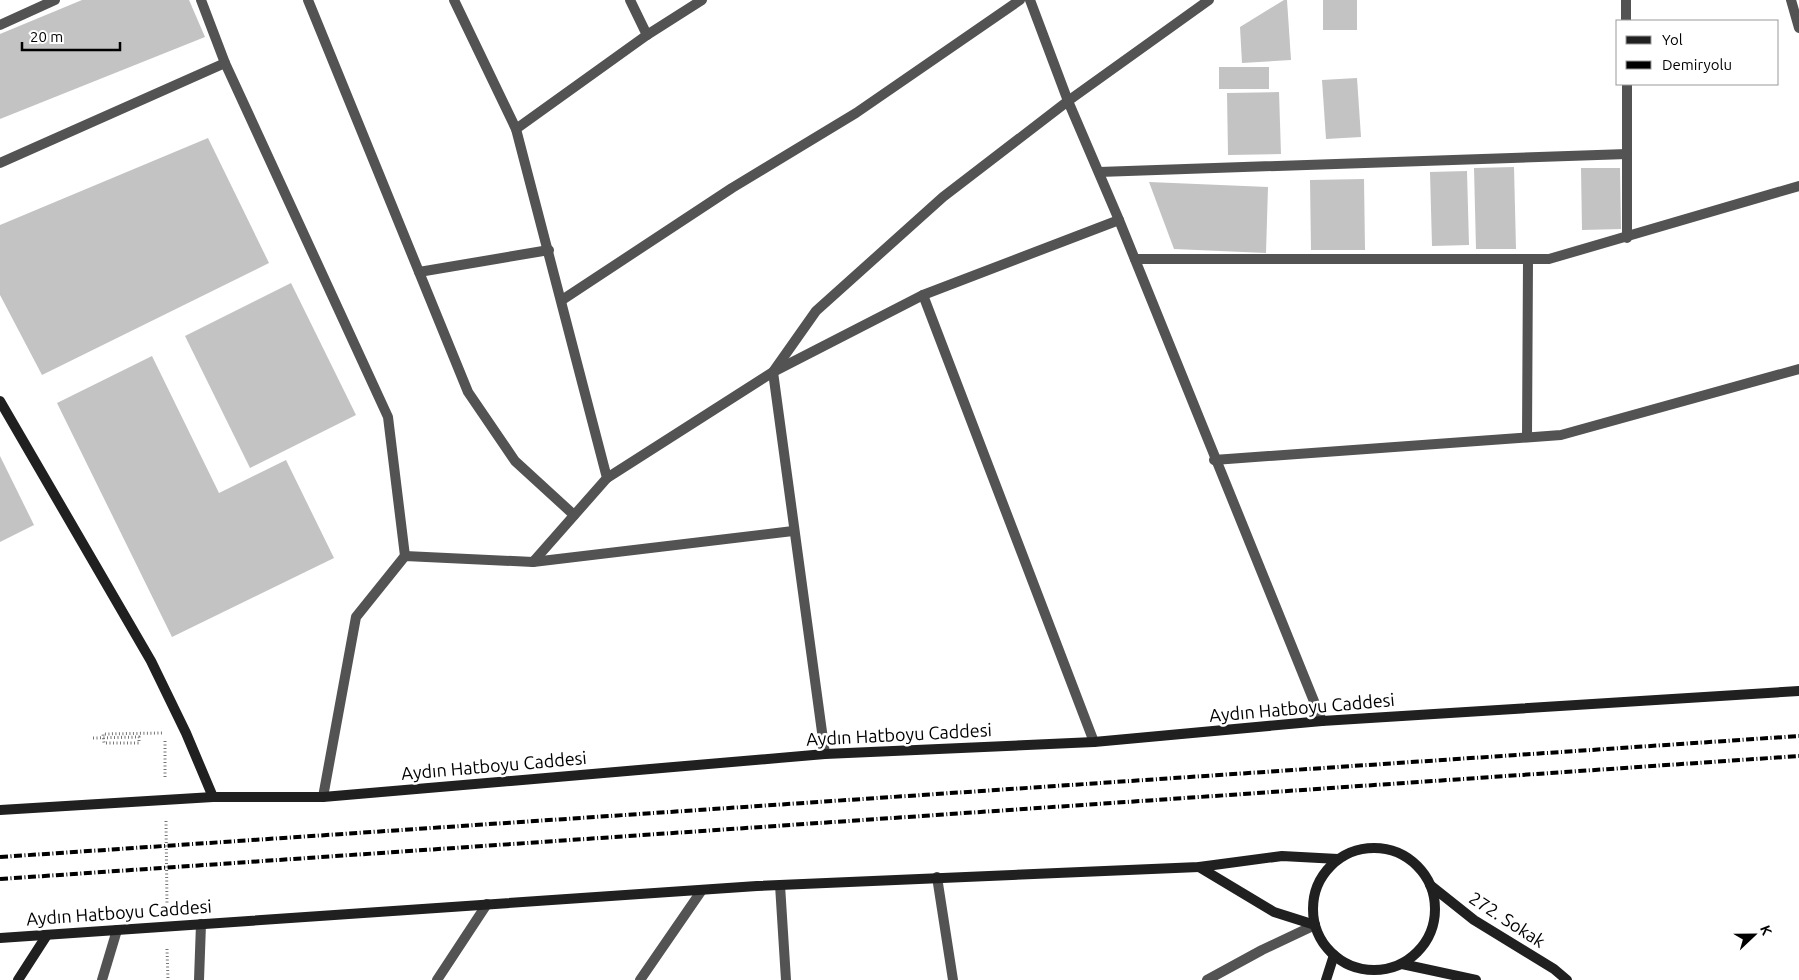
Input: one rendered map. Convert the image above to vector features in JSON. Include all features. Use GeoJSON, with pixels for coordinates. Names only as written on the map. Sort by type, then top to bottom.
{"type":"FeatureCollection","features":[{"type":"Feature","properties":{"kind":"street"},"geometry":{"type":"LineString","coordinates":[[0,25],[55,0]]}},
{"type":"Feature","properties":{"kind":"street"},"geometry":{"type":"LineString","coordinates":[[201,0],[225,63],[388,417],[406,556],[356,617],[324,797]]}},
{"type":"Feature","properties":{"kind":"street"},"geometry":{"type":"LineString","coordinates":[[308,0],[468,392],[515,461],[574,515]]}},
{"type":"Feature","properties":{"kind":"street"},"geometry":{"type":"LineString","coordinates":[[454,0],[516,129],[608,478]]}},
{"type":"Feature","properties":{"kind":"street"},"geometry":{"type":"LineString","coordinates":[[630,0],[647,35]]}},
{"type":"Feature","properties":{"kind":"street"},"geometry":{"type":"LineString","coordinates":[[516,129],[647,35],[702,0]]}},
{"type":"Feature","properties":{"kind":"street"},"geometry":{"type":"LineString","coordinates":[[562,300],[732,188],[856,113],[1020,0]]}},
{"type":"Feature","properties":{"kind":"street"},"geometry":{"type":"LineString","coordinates":[[1030,0],[1068,102],[1119,220],[1214,460],[1322,721]]}},
{"type":"Feature","properties":{"kind":"street"},"geometry":{"type":"LineString","coordinates":[[825,754],[793,531],[773,372],[816,311],[943,197],[1068,102],[1209,0]]}},
{"type":"Feature","properties":{"kind":"street"},"geometry":{"type":"LineString","coordinates":[[1626,0],[1626,20]]}},
{"type":"Feature","properties":{"kind":"street"},"geometry":{"type":"LineString","coordinates":[[1791,0],[1799,28]]}},
{"type":"Feature","properties":{"kind":"street"},"geometry":{"type":"LineString","coordinates":[[0,163],[225,63]]}},
{"type":"Feature","properties":{"kind":"street"},"geometry":{"type":"LineString","coordinates":[[1627,85],[1627,238]]}},
{"type":"Feature","properties":{"kind":"street"},"geometry":{"type":"LineString","coordinates":[[1099,172],[1627,154]]}},
{"type":"Feature","properties":{"kind":"street"},"geometry":{"type":"LineString","coordinates":[[1135,259],[1549,259],[1627,238],[1799,186]]}},
{"type":"Feature","properties":{"kind":"street"},"geometry":{"type":"LineString","coordinates":[[533,562],[608,478],[773,372],[923,295],[1119,220]]}},
{"type":"Feature","properties":{"kind":"street"},"geometry":{"type":"LineString","coordinates":[[418,272],[549,250]]}},
{"type":"Feature","properties":{"kind":"street"},"geometry":{"type":"LineString","coordinates":[[1527,437],[1528,259]]}},
{"type":"Feature","properties":{"kind":"street"},"geometry":{"type":"LineString","coordinates":[[923,295],[1094,742]]}},
{"type":"Feature","properties":{"kind":"street"},"geometry":{"type":"LineString","coordinates":[[1214,460],[1561,435],[1799,369]]}},
{"type":"Feature","properties":{"kind":"street"},"geometry":{"type":"LineString","coordinates":[[0,401],[151,661],[186,733],[213,797]]}},
{"type":"Feature","properties":{"kind":"street"},"geometry":{"type":"LineString","coordinates":[[406,556],[533,562],[793,531]]}},
{"type":"Feature","properties":{"kind":"street","name":"Aydın Hatboyu Caddesi"},"geometry":{"type":"LineString","coordinates":[[0,810],[213,797],[324,797],[825,754],[1094,742],[1322,721],[1799,691]]}},
{"type":"Feature","properties":{"kind":"street"},"geometry":{"type":"LineString","coordinates":[[1372,848],[1390,850],[1407,858],[1420,870],[1430,885],[1435,903],[1434,921],[1428,939],[1417,953],[1402,964],[1385,970],[1367,970],[1349,965],[1334,955],[1322,942],[1315,925],[1312,906],[1316,888],[1325,872],[1338,860],[1354,851],[1372,848]]}},
{"type":"Feature","properties":{"kind":"street","name":"Aydın Hatboyu Caddesi"},"geometry":{"type":"LineString","coordinates":[[0,938],[780,885],[1199,867],[1282,856],[1338,860]]}},
{"type":"Feature","properties":{"kind":"street"},"geometry":{"type":"LineString","coordinates":[[1199,867],[1274,912],[1315,925]]}},
{"type":"Feature","properties":{"kind":"street"},"geometry":{"type":"LineString","coordinates":[[937,877],[952,980]]}},
{"type":"Feature","properties":{"kind":"street"},"geometry":{"type":"LineString","coordinates":[[780,885],[786,980]]}},
{"type":"Feature","properties":{"kind":"street","name":"272. Sokak"},"geometry":{"type":"LineString","coordinates":[[1430,885],[1474,920],[1554,969],[1567,980]]}},
{"type":"Feature","properties":{"kind":"street"},"geometry":{"type":"LineString","coordinates":[[640,980],[702,890]]}},
{"type":"Feature","properties":{"kind":"street"},"geometry":{"type":"LineString","coordinates":[[437,980],[487,904]]}},
{"type":"Feature","properties":{"kind":"street"},"geometry":{"type":"LineString","coordinates":[[199,980],[201,924]]}},
{"type":"Feature","properties":{"kind":"street"},"geometry":{"type":"LineString","coordinates":[[1207,980],[1262,950],[1315,925]]}},
{"type":"Feature","properties":{"kind":"street"},"geometry":{"type":"LineString","coordinates":[[102,980],[117,930]]}},
{"type":"Feature","properties":{"kind":"street"},"geometry":{"type":"LineString","coordinates":[[18,980],[47,935]]}},
{"type":"Feature","properties":{"kind":"street"},"geometry":{"type":"LineString","coordinates":[[1326,980],[1334,955]]}},
{"type":"Feature","properties":{"kind":"street"},"geometry":{"type":"LineString","coordinates":[[1402,964],[1476,980]]}},
{"type":"Feature","properties":{"kind":"street"},"geometry":{"type":"LineString","coordinates":[[1379,980],[1385,970]]}},
{"type":"Feature","properties":{"kind":"path"},"geometry":{"type":"LineString","coordinates":[[93,738],[139,737],[139,743],[104,743],[103,734],[154,733]]}},
{"type":"Feature","properties":{"kind":"path"},"geometry":{"type":"LineString","coordinates":[[164,733],[165,782]]}},
{"type":"Feature","properties":{"kind":"path"},"geometry":{"type":"LineString","coordinates":[[166,812],[167,911]]}},
{"type":"Feature","properties":{"kind":"path"},"geometry":{"type":"LineString","coordinates":[[167,940],[168,980]]}},
{"type":"Feature","properties":{"kind":"building"},"geometry":{"type":"Polygon","coordinates":[[[82,0],[189,0],[205,37],[0,119],[0,34],[82,0]]]}},
{"type":"Feature","properties":{"kind":"building"},"geometry":{"type":"Polygon","coordinates":[[[1287,0],[1291,60],[1242,63],[1240,27],[1287,0]]]}},
{"type":"Feature","properties":{"kind":"building"},"geometry":{"type":"Polygon","coordinates":[[[1323,0],[1357,0],[1357,30],[1323,30],[1323,0]]]}},
{"type":"Feature","properties":{"kind":"building"},"geometry":{"type":"Polygon","coordinates":[[[1219,67],[1269,67],[1269,89],[1219,89],[1219,67]]]}},
{"type":"Feature","properties":{"kind":"building"},"geometry":{"type":"Polygon","coordinates":[[[1357,78],[1361,137],[1326,139],[1322,80],[1357,78]]]}},
{"type":"Feature","properties":{"kind":"building"},"geometry":{"type":"Polygon","coordinates":[[[1279,92],[1281,154],[1228,155],[1227,93],[1279,92]]]}},
{"type":"Feature","properties":{"kind":"building"},"geometry":{"type":"Polygon","coordinates":[[[208,138],[269,263],[42,375],[0,295],[0,225],[208,138]]]}},
{"type":"Feature","properties":{"kind":"building"},"geometry":{"type":"Polygon","coordinates":[[[1514,167],[1516,249],[1476,249],[1474,168],[1514,167]]]}},
{"type":"Feature","properties":{"kind":"building"},"geometry":{"type":"Polygon","coordinates":[[[1581,168],[1620,168],[1621,229],[1582,230],[1581,168]]]}},
{"type":"Feature","properties":{"kind":"building"},"geometry":{"type":"Polygon","coordinates":[[[1467,171],[1469,245],[1432,246],[1430,172],[1467,171]]]}},
{"type":"Feature","properties":{"kind":"building"},"geometry":{"type":"Polygon","coordinates":[[[1364,179],[1365,250],[1311,250],[1310,180],[1364,179]]]}},
{"type":"Feature","properties":{"kind":"building"},"geometry":{"type":"Polygon","coordinates":[[[1149,182],[1268,187],[1266,253],[1174,249],[1149,182]]]}},
{"type":"Feature","properties":{"kind":"building"},"geometry":{"type":"Polygon","coordinates":[[[291,283],[356,415],[250,468],[185,336],[291,283]]]}},
{"type":"Feature","properties":{"kind":"building"},"geometry":{"type":"Polygon","coordinates":[[[152,356],[219,493],[286,460],[334,558],[172,637],[57,403],[152,356]]]}},
{"type":"Feature","properties":{"kind":"building"},"geometry":{"type":"Polygon","coordinates":[[[0,456],[34,525],[0,542],[0,456]]]}},
{"type":"Feature","properties":{"kind":"railway"},"geometry":{"type":"LineString","coordinates":[[0,857],[1799,736]]}},
{"type":"Feature","properties":{"kind":"railway"},"geometry":{"type":"LineString","coordinates":[[0,879],[1799,756]]}}]}
